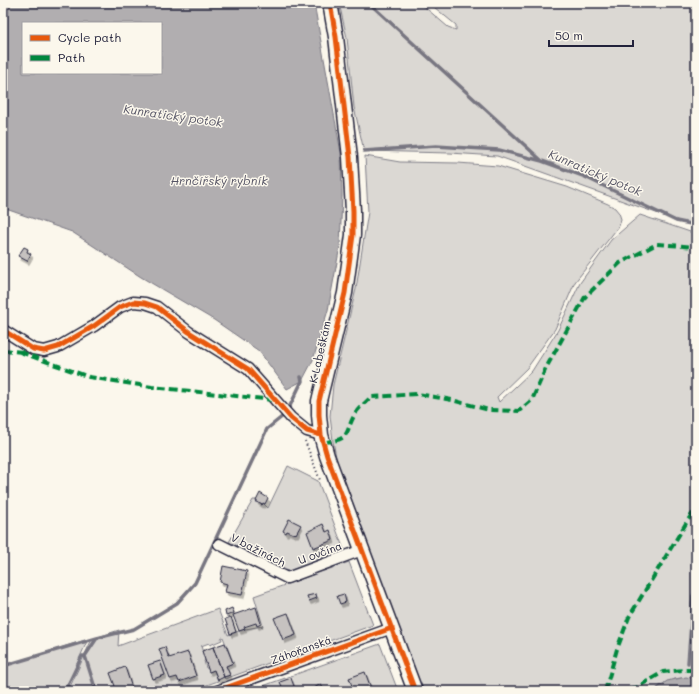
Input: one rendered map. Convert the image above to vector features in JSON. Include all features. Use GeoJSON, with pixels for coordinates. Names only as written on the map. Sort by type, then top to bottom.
{"type":"FeatureCollection","features":[{"type":"Feature","properties":{"kind":"street","name":"K Labeškám"},"geometry":{"type":"LineString","coordinates":[[330,3],[336,38],[350,157],[353,235],[345,293],[319,401],[321,435],[327,456],[415,691]]}},
{"type":"Feature","properties":{"kind":"street"},"geometry":{"type":"LineString","coordinates":[[3,330],[33,349],[44,351],[58,347],[88,330],[120,306],[133,302],[145,303],[157,307],[189,332],[248,369],[291,418],[307,431],[321,435]]}},
{"type":"Feature","properties":{"kind":"street","name":"V bažinách"},"geometry":{"type":"LineString","coordinates":[[219,544],[287,578]]}},
{"type":"Feature","properties":{"kind":"street","name":"U ovčína"},"geometry":{"type":"LineString","coordinates":[[287,578],[362,550]]}},
{"type":"Feature","properties":{"kind":"street","name":"Záhořanská"},"geometry":{"type":"LineString","coordinates":[[217,691],[392,628]]}},
{"type":"Feature","properties":{"kind":"path"},"geometry":{"type":"LineString","coordinates":[[307,431],[304,439],[320,480]]}},
{"type":"Feature","properties":{"kind":"shaded area"},"geometry":{"type":"Polygon","coordinates":[[[339,3],[420,3],[448,27],[456,30],[456,25],[429,3],[696,3],[696,226],[497,156],[450,153],[364,151],[354,107],[347,38],[339,3]]]}},
{"type":"Feature","properties":{"kind":"shaded area"},"geometry":{"type":"Polygon","coordinates":[[[365,156],[400,162],[458,163],[498,166],[567,187],[608,204],[615,208],[619,213],[621,219],[619,226],[575,282],[555,329],[527,368],[497,397],[499,402],[532,371],[558,330],[580,283],[611,240],[640,215],[696,234],[696,679],[674,679],[663,684],[654,691],[422,691],[339,473],[330,416],[333,385],[356,289],[368,212],[365,156]]]}},
{"type":"Feature","properties":{"kind":"shaded area"},"geometry":{"type":"Polygon","coordinates":[[[288,466],[318,481],[344,550],[288,571],[229,542],[253,500],[257,500],[256,502],[262,505],[263,503],[268,508],[288,466]]]}},
{"type":"Feature","properties":{"kind":"shaded area"},"geometry":{"type":"Polygon","coordinates":[[[349,562],[373,625],[225,679],[224,677],[230,675],[226,666],[233,663],[223,637],[221,638],[222,640],[210,645],[209,643],[201,646],[206,668],[208,668],[209,672],[214,670],[218,681],[190,691],[68,691],[92,639],[119,630],[118,646],[218,609],[228,635],[245,629],[263,626],[254,596],[349,562]]]}},
{"type":"Feature","properties":{"kind":"shaded area"},"geometry":{"type":"Polygon","coordinates":[[[88,639],[65,691],[3,691],[3,666],[88,639]]]}},
{"type":"Feature","properties":{"kind":"shaded area"},"geometry":{"type":"Polygon","coordinates":[[[380,644],[398,691],[249,691],[380,644]]]}},
{"type":"Feature","properties":{"kind":"water","name":"Hrnčířský rybník"},"geometry":{"type":"Polygon","coordinates":[[[3,3],[314,3],[341,153],[342,196],[340,246],[328,310],[313,360],[302,381],[287,389],[259,351],[214,320],[141,277],[72,232],[3,208],[3,3]]]}},
{"type":"Feature","properties":{"kind":"water"},"geometry":{"type":"Polygon","coordinates":[[[686,677],[696,679],[696,691],[654,691],[667,681],[686,677]]]}},
{"type":"Feature","properties":{"kind":"building"},"geometry":{"type":"Polygon","coordinates":[[[24,247],[28,249],[27,252],[31,254],[27,261],[18,256],[24,247]]]}},
{"type":"Feature","properties":{"kind":"building"},"geometry":{"type":"Polygon","coordinates":[[[260,493],[268,498],[265,504],[263,503],[262,505],[256,501],[260,493]]]}},
{"type":"Feature","properties":{"kind":"building"},"geometry":{"type":"Polygon","coordinates":[[[289,519],[301,525],[296,534],[287,531],[286,533],[283,531],[289,519]]]}},
{"type":"Feature","properties":{"kind":"building"},"geometry":{"type":"Polygon","coordinates":[[[323,524],[326,532],[330,530],[333,540],[313,548],[307,532],[323,524]]]}},
{"type":"Feature","properties":{"kind":"building"},"geometry":{"type":"Polygon","coordinates":[[[223,566],[247,571],[242,595],[225,592],[227,584],[220,582],[223,566]]]}},
{"type":"Feature","properties":{"kind":"building"},"geometry":{"type":"Polygon","coordinates":[[[316,594],[317,598],[309,601],[307,596],[316,594]]]}},
{"type":"Feature","properties":{"kind":"building"},"geometry":{"type":"Polygon","coordinates":[[[344,594],[346,602],[340,604],[337,596],[344,594]]]}},
{"type":"Feature","properties":{"kind":"building"},"geometry":{"type":"Polygon","coordinates":[[[256,607],[261,624],[257,626],[256,623],[244,627],[245,629],[239,631],[233,615],[256,607]]]}},
{"type":"Feature","properties":{"kind":"building"},"geometry":{"type":"Polygon","coordinates":[[[232,608],[234,613],[226,616],[225,611],[232,608]]]}},
{"type":"Feature","properties":{"kind":"building"},"geometry":{"type":"Polygon","coordinates":[[[288,613],[296,635],[283,640],[274,618],[288,613]]]}},
{"type":"Feature","properties":{"kind":"building"},"geometry":{"type":"Polygon","coordinates":[[[231,617],[236,632],[230,634],[225,619],[231,617]]]}},
{"type":"Feature","properties":{"kind":"building"},"geometry":{"type":"Polygon","coordinates":[[[225,643],[233,663],[226,666],[230,675],[224,677],[213,647],[225,643]]]}},
{"type":"Feature","properties":{"kind":"building"},"geometry":{"type":"Polygon","coordinates":[[[165,647],[169,658],[188,652],[196,676],[179,682],[177,677],[170,679],[159,649],[165,647]]]}},
{"type":"Feature","properties":{"kind":"building"},"geometry":{"type":"Polygon","coordinates":[[[213,647],[224,677],[218,680],[214,670],[209,672],[202,651],[213,647]]]}},
{"type":"Feature","properties":{"kind":"building"},"geometry":{"type":"Polygon","coordinates":[[[160,661],[165,675],[153,679],[148,665],[160,661]]]}},
{"type":"Feature","properties":{"kind":"building"},"geometry":{"type":"Polygon","coordinates":[[[125,667],[133,691],[103,691],[115,686],[110,673],[125,667]]]}},
{"type":"Feature","properties":{"kind":"building"},"geometry":{"type":"Polygon","coordinates":[[[365,672],[372,691],[354,691],[349,678],[365,672]]]}},
{"type":"Feature","properties":{"kind":"building"},"geometry":{"type":"Polygon","coordinates":[[[291,678],[295,689],[284,691],[280,682],[291,678]]]}},
{"type":"Feature","properties":{"kind":"building"},"geometry":{"type":"Polygon","coordinates":[[[321,684],[324,691],[315,691],[314,688],[321,684]]]}},
{"type":"Feature","properties":{"kind":"waterway"},"geometry":{"type":"LineString","coordinates":[[369,3],[541,160]]}},
{"type":"Feature","properties":{"kind":"waterway","name":"Kunratický potok"},"geometry":{"type":"LineString","coordinates":[[364,151],[436,146],[499,150],[542,161],[583,176],[676,221],[696,225]]}},
{"type":"Feature","properties":{"kind":"waterway"},"geometry":{"type":"LineString","coordinates":[[288,410],[302,381],[301,377]]}},
{"type":"Feature","properties":{"kind":"waterway"},"geometry":{"type":"LineString","coordinates":[[96,691],[85,656],[97,638],[134,629],[177,603],[195,583],[267,429],[283,416]]}},
{"type":"Feature","properties":{"kind":"waterway"},"geometry":{"type":"LineString","coordinates":[[688,663],[693,596],[696,590]]}},
{"type":"Feature","properties":{"kind":"waterway"},"geometry":{"type":"LineString","coordinates":[[3,666],[97,638]]}},
{"type":"Feature","properties":{"kind":"waterway"},"geometry":{"type":"LineString","coordinates":[[65,691],[82,656],[85,656]]}},
{"type":"Feature","properties":{"kind":"marked path"},"geometry":{"type":"LineString","coordinates":[[323,442],[333,441],[344,437],[357,411],[371,397],[418,394],[452,400],[489,410],[519,411],[532,400],[546,368],[585,297],[620,263],[657,244],[696,247]]}},
{"type":"Feature","properties":{"kind":"marked path"},"geometry":{"type":"LineString","coordinates":[[3,350],[23,352]]}},
{"type":"Feature","properties":{"kind":"marked path"},"geometry":{"type":"LineString","coordinates":[[20,352],[89,377],[152,387],[274,400]]}},
{"type":"Feature","properties":{"kind":"marked path"},"geometry":{"type":"LineString","coordinates":[[605,691],[617,649],[629,617],[696,509]]}},
{"type":"Feature","properties":{"kind":"marked path"},"geometry":{"type":"LineString","coordinates":[[631,691],[663,672],[696,670]]}},
{"type":"Feature","properties":{"kind":"cycle path"},"geometry":{"type":"LineString","coordinates":[[330,3],[336,37],[350,157],[353,235],[345,293],[319,401],[321,435],[327,456],[415,691]]}},
{"type":"Feature","properties":{"kind":"cycle path"},"geometry":{"type":"LineString","coordinates":[[3,330],[33,349],[44,351],[58,347],[94,326],[120,307],[133,302],[145,303],[157,307],[189,332],[248,369],[291,418],[307,431],[321,435]]}},
{"type":"Feature","properties":{"kind":"cycle path"},"geometry":{"type":"LineString","coordinates":[[217,691],[392,628]]}}]}
